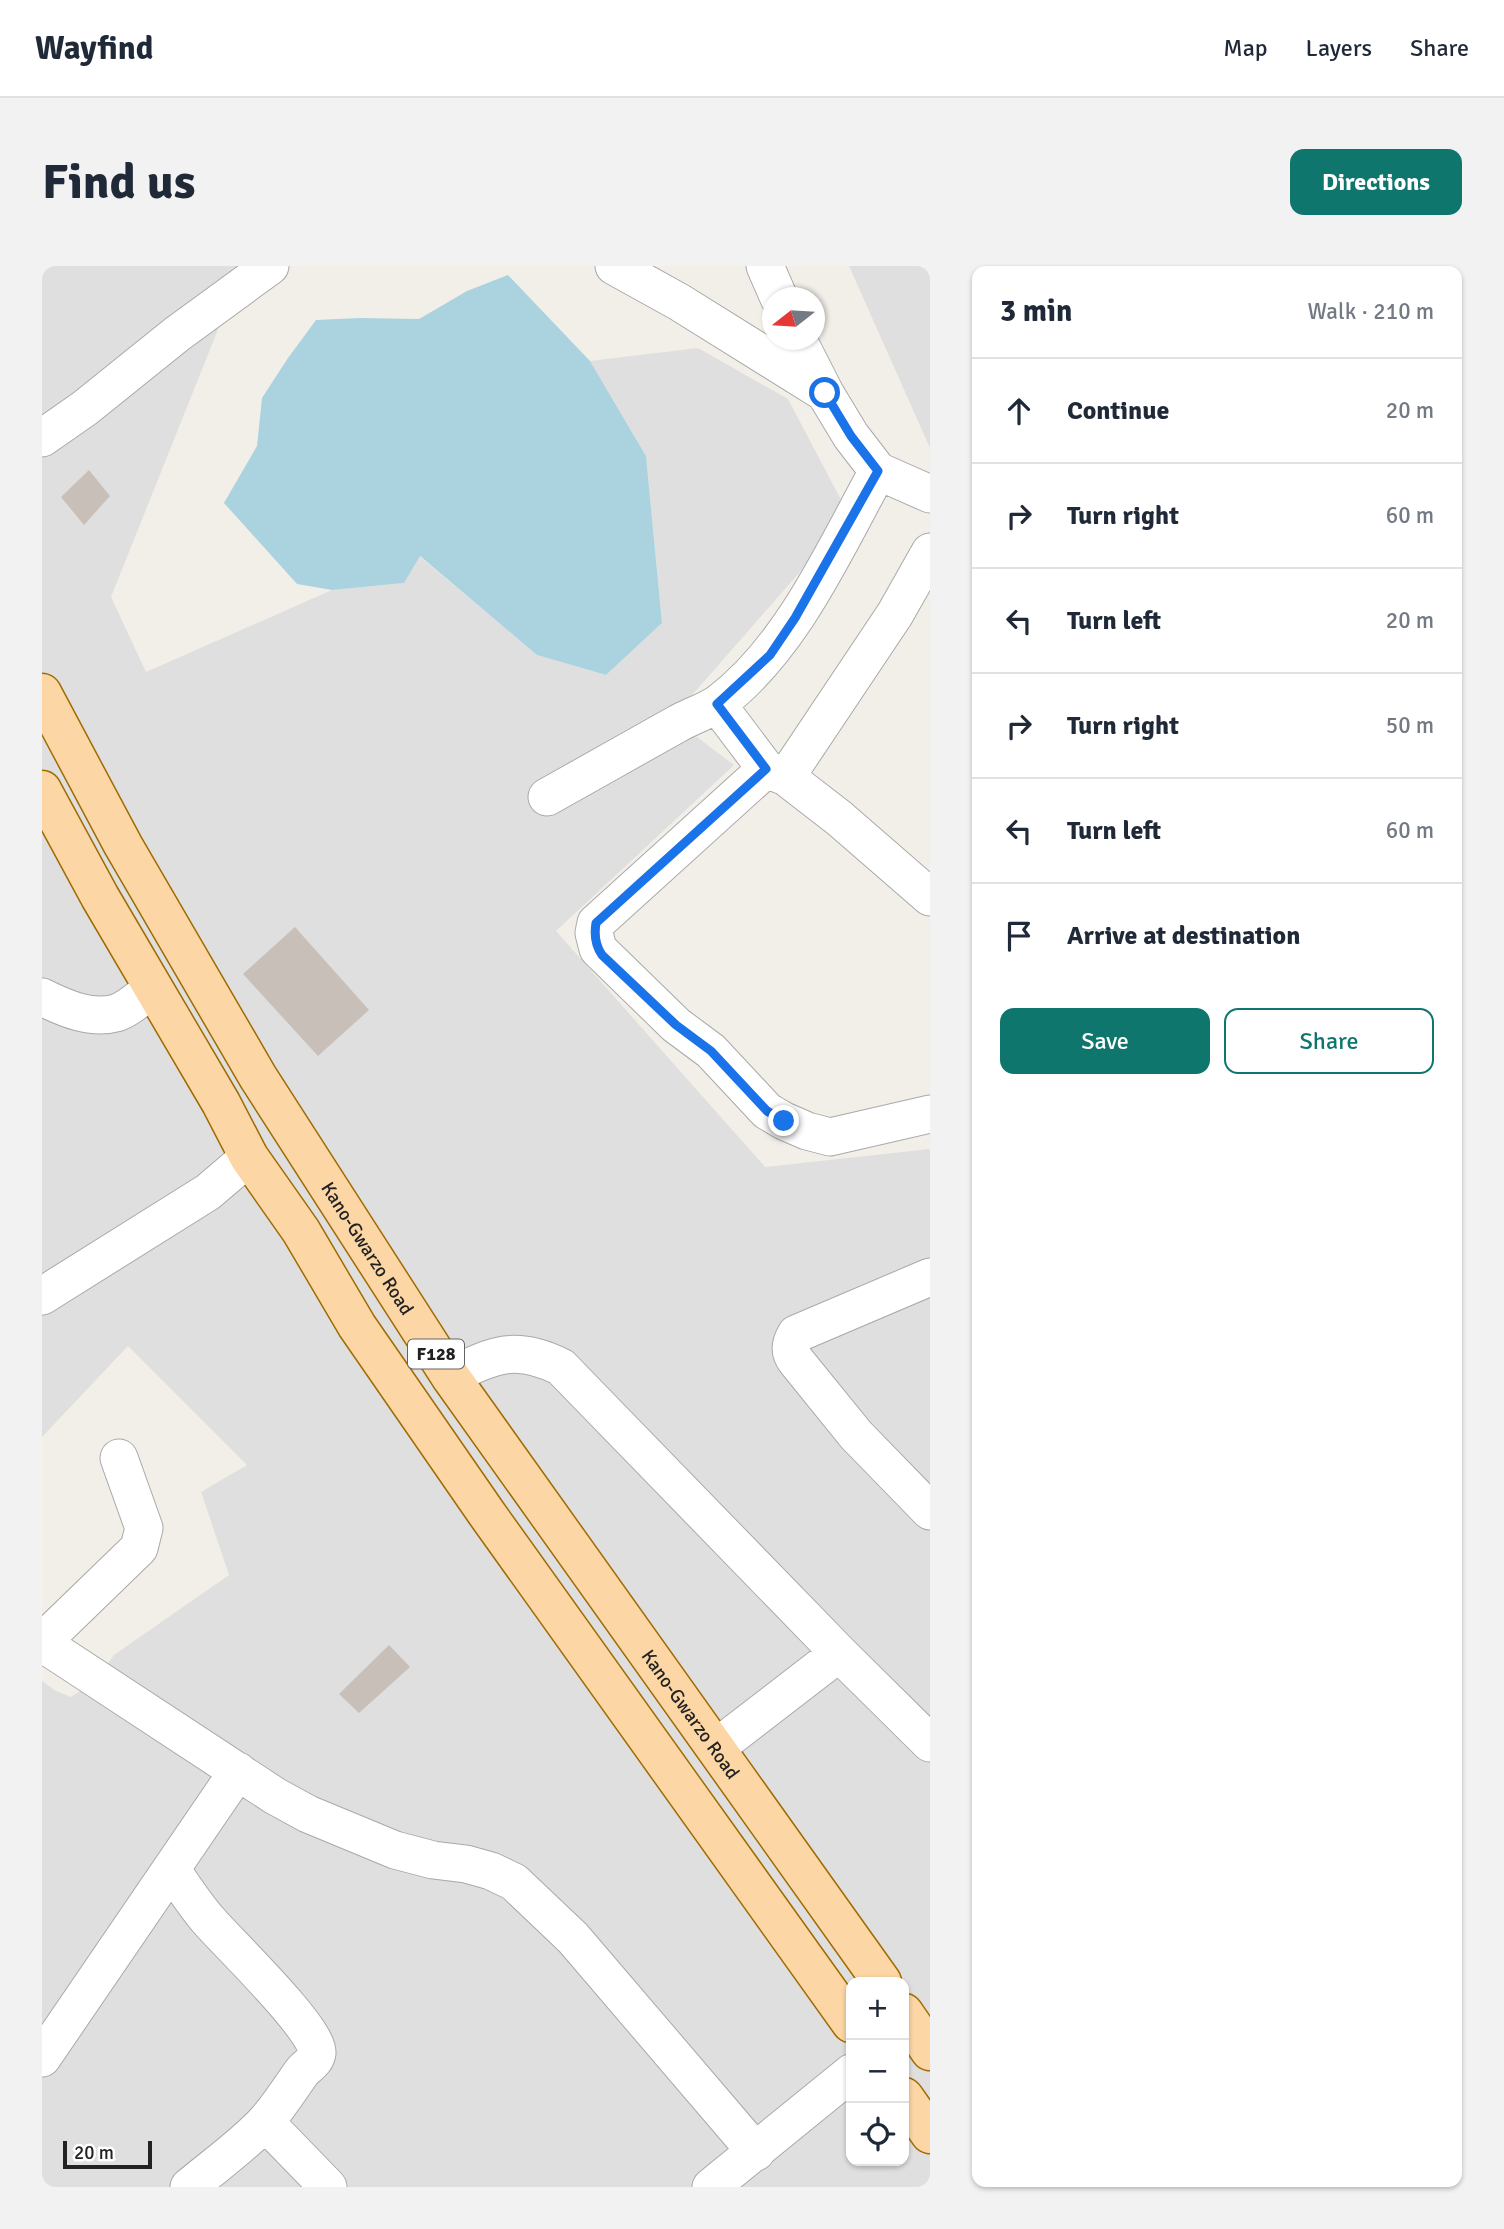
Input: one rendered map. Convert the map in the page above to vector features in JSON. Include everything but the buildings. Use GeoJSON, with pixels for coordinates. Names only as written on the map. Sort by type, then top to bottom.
{"type":"FeatureCollection","features":[{"type":"Feature","properties":{"kind":"main road","name":"Kano-Gwarzo Road"},"geometry":{"type":"LineString","coordinates":[[42,693],[123,845],[258,1077],[450,1376],[879,1977]]}},
{"type":"Feature","properties":{"kind":"main road","name":"F128"},"geometry":{"type":"LineString","coordinates":[[42,790],[221,1103],[249,1157],[301,1231],[357,1326],[487,1514],[846,2016]]}},
{"type":"Feature","properties":{"kind":"main road"},"geometry":{"type":"LineString","coordinates":[[909,2103],[930,2134]]}},
{"type":"Feature","properties":{"kind":"street"},"geometry":{"type":"LineString","coordinates":[[42,438],[270,266]]}},
{"type":"Feature","properties":{"kind":"street"},"geometry":{"type":"LineString","coordinates":[[614,266],[679,302],[825,393]]}},
{"type":"Feature","properties":{"kind":"street"},"geometry":{"type":"LineString","coordinates":[[765,266],[774,287]]}},
{"type":"Feature","properties":{"kind":"street"},"geometry":{"type":"LineString","coordinates":[[803,350],[851,436],[878,471],[930,494]]}},
{"type":"Feature","properties":{"kind":"street"},"geometry":{"type":"LineString","coordinates":[[547,797],[717,704],[770,655],[795,618],[878,471]]}},
{"type":"Feature","properties":{"kind":"street"},"geometry":{"type":"LineString","coordinates":[[930,552],[895,614],[776,773],[596,923],[594,933],[598,949],[676,1025],[711,1051],[767,1111],[784,1121],[830,1137],[930,1114]]}},
{"type":"Feature","properties":{"kind":"street"},"geometry":{"type":"LineString","coordinates":[[717,704],[776,773],[839,818],[930,897]]}},
{"type":"Feature","properties":{"kind":"street"},"geometry":{"type":"LineString","coordinates":[[42,997],[58,1005],[96,1016],[118,1013],[153,988]]}},
{"type":"Feature","properties":{"kind":"street"},"geometry":{"type":"LineString","coordinates":[[42,1296],[208,1192],[249,1157]]}},
{"type":"Feature","properties":{"kind":"street"},"geometry":{"type":"LineString","coordinates":[[930,1277],[796,1335],[790,1349],[796,1361],[856,1435],[930,1511]]}},
{"type":"Feature","properties":{"kind":"street"},"geometry":{"type":"LineString","coordinates":[[450,1376],[481,1361],[519,1352],[543,1358],[561,1367],[930,1743]]}},
{"type":"Feature","properties":{"kind":"street"},"geometry":{"type":"LineString","coordinates":[[119,1458],[144,1528],[139,1548],[42,1643],[308,1814],[395,1850],[433,1860],[466,1864],[491,1871],[514,1882],[573,1938],[755,2152]]}},
{"type":"Feature","properties":{"kind":"street"},"geometry":{"type":"LineString","coordinates":[[717,1747],[839,1653]]}},
{"type":"Feature","properties":{"kind":"street"},"geometry":{"type":"LineString","coordinates":[[42,2058],[238,1771]]}},
{"type":"Feature","properties":{"kind":"street"},"geometry":{"type":"LineString","coordinates":[[171,1869],[209,1921],[258,1972],[315,2041],[317,2056],[265,2122],[189,2187]]}},
{"type":"Feature","properties":{"kind":"street"},"geometry":{"type":"LineString","coordinates":[[711,2187],[846,2077]]}},
{"type":"Feature","properties":{"kind":"street"},"geometry":{"type":"LineString","coordinates":[[265,2122],[328,2187]]}},
{"type":"Feature","properties":{"kind":"shaded area"},"geometry":{"type":"Polygon","coordinates":[[[42,266],[256,266],[237,282],[111,597],[146,672],[332,590],[404,583],[419,556],[537,655],[606,675],[662,623],[646,456],[590,361],[698,348],[788,399],[858,532],[827,541],[672,718],[734,765],[556,931],[765,1167],[930,1149],[930,2187],[42,2187],[42,1681],[71,1697],[94,1682],[114,1655],[229,1575],[201,1492],[247,1465],[128,1346],[42,1437],[42,266]]]}},
{"type":"Feature","properties":{"kind":"shaded area"},"geometry":{"type":"Polygon","coordinates":[[[849,266],[930,266],[930,448],[849,266]]]}},
{"type":"Feature","properties":{"kind":"water"},"geometry":{"type":"Polygon","coordinates":[[[508,275],[590,361],[646,456],[662,623],[606,675],[537,655],[420,556],[404,583],[332,590],[297,584],[224,503],[257,446],[262,398],[316,320],[419,319],[467,291],[508,275]]]}},
{"type":"Feature","properties":{"kind":"route"},"geometry":{"type":"LineString","coordinates":[[784,1121],[767,1111],[711,1051],[676,1025],[602,955],[594,933],[596,923],[766,769],[717,704],[770,655],[795,618],[878,471],[851,436],[825,393]]}}]}
